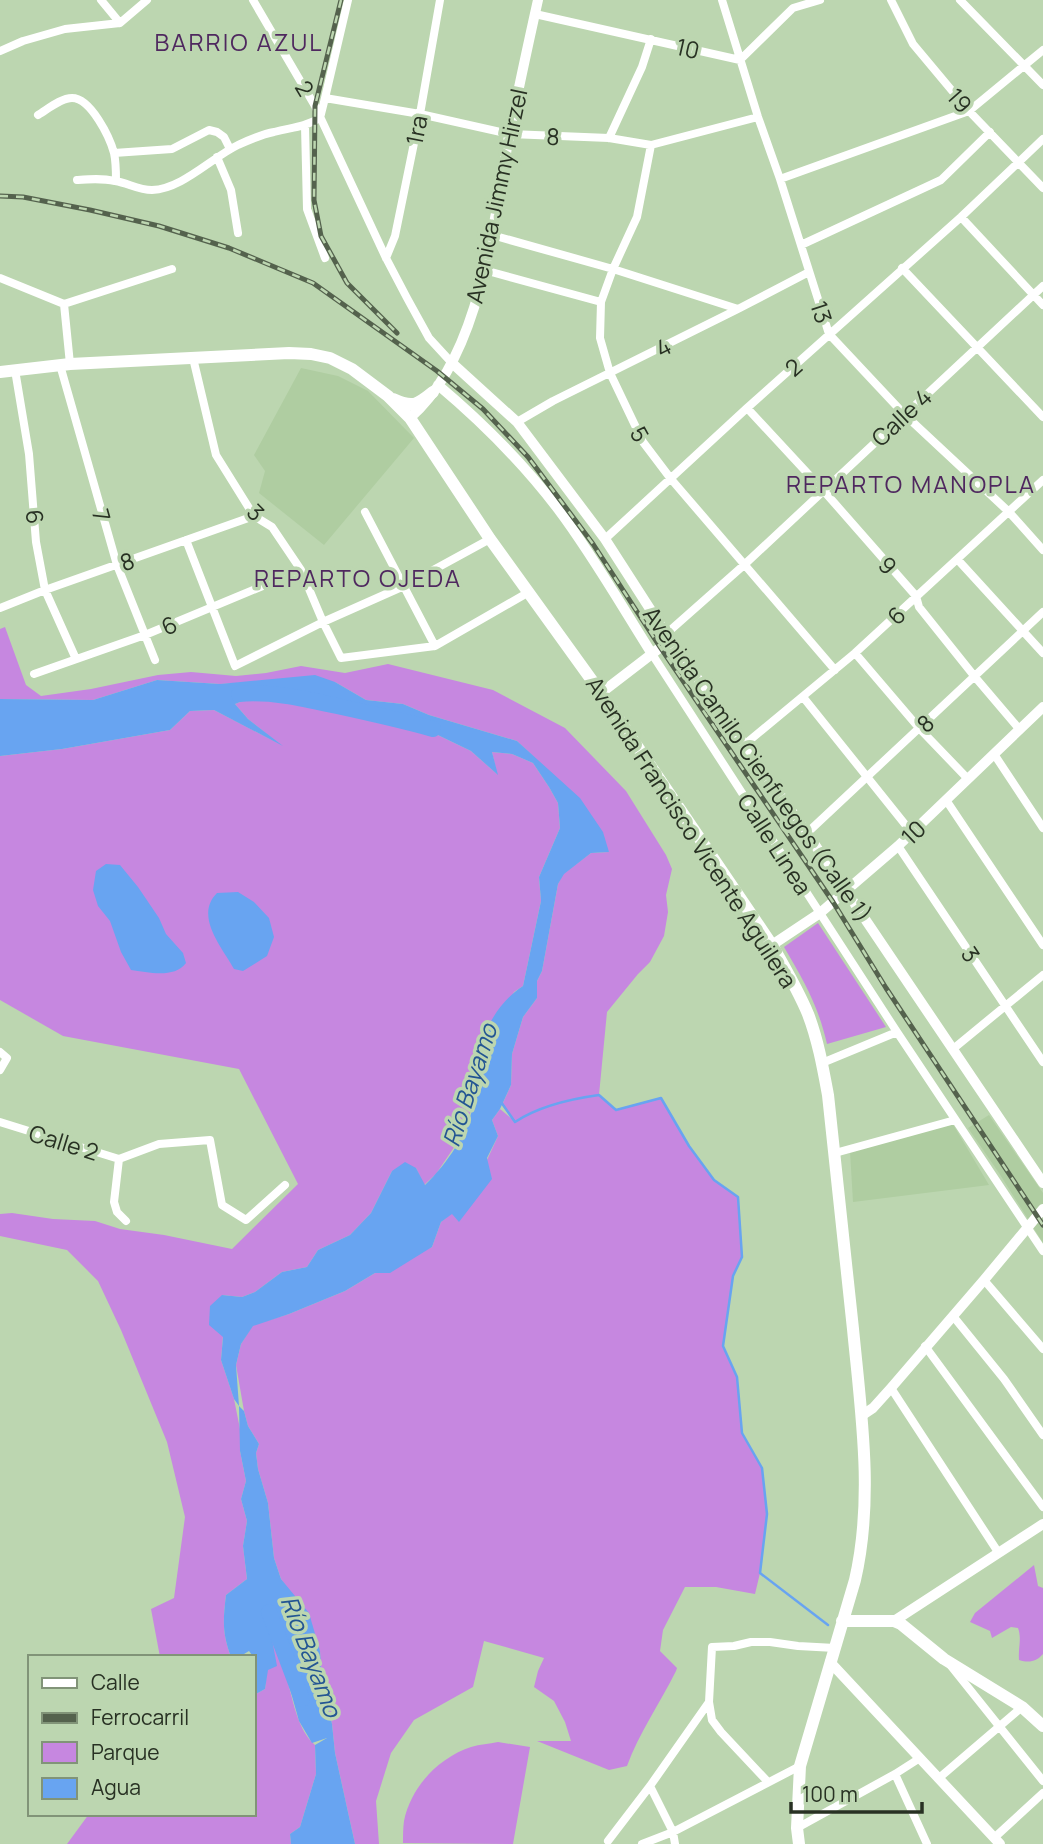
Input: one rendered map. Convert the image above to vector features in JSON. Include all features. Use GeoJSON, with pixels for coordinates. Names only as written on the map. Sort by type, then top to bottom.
{"type":"FeatureCollection","features":[{"type":"Feature","properties":{"kind":"main road","name":"Avenida Francisco Vicente Aguilera"},"geometry":{"type":"LineString","coordinates":[[0,372],[65,365],[253,354],[311,354],[330,358],[352,369],[388,396],[410,418],[489,539],[601,693],[793,980],[808,1015],[822,1063],[835,1153],[862,1416],[865,1505],[855,1580],[800,1766],[797,1828],[799,1844]]}},
{"type":"Feature","properties":{"kind":"main road"},"geometry":{"type":"LineString","coordinates":[[388,396],[405,404],[418,404],[435,388]]}},
{"type":"Feature","properties":{"kind":"main road"},"geometry":{"type":"LineString","coordinates":[[842,1621],[894,1621],[901,1624],[944,1659],[1022,1707],[1043,1726]]}},
{"type":"Feature","properties":{"kind":"street"},"geometry":{"type":"LineString","coordinates":[[101,0],[120,23]]}},
{"type":"Feature","properties":{"kind":"street"},"geometry":{"type":"LineString","coordinates":[[0,51],[65,29],[120,23],[147,0]]}},
{"type":"Feature","properties":{"kind":"street","name":"2"},"geometry":{"type":"LineString","coordinates":[[253,0],[316,106],[386,258],[429,338],[452,363]]}},
{"type":"Feature","properties":{"kind":"street"},"geometry":{"type":"LineString","coordinates":[[77,180],[93,178],[116,181],[152,190],[169,187],[229,149],[272,132],[305,126],[320,118],[348,0]]}},
{"type":"Feature","properties":{"kind":"street","name":"1ra"},"geometry":{"type":"LineString","coordinates":[[386,258],[395,236],[440,0]]}},
{"type":"Feature","properties":{"kind":"street","name":"Avenida Jimmy Hirzel"},"geometry":{"type":"LineString","coordinates":[[410,418],[419,410],[452,363],[477,297],[492,235],[538,0]]}},
{"type":"Feature","properties":{"kind":"street","name":"13"},"geometry":{"type":"LineString","coordinates":[[722,0],[830,334],[904,414],[1009,512],[1043,551]]}},
{"type":"Feature","properties":{"kind":"street"},"geometry":{"type":"LineString","coordinates":[[740,60],[792,4],[820,0]]}},
{"type":"Feature","properties":{"kind":"street","name":"19"},"geometry":{"type":"LineString","coordinates":[[891,0],[913,44],[968,111],[1043,188]]}},
{"type":"Feature","properties":{"kind":"street"},"geometry":{"type":"LineString","coordinates":[[960,0],[1043,85]]}},
{"type":"Feature","properties":{"kind":"street","name":"10"},"geometry":{"type":"LineString","coordinates":[[535,15],[740,60]]}},
{"type":"Feature","properties":{"kind":"street"},"geometry":{"type":"LineString","coordinates":[[609,138],[642,67],[651,39]]}},
{"type":"Feature","properties":{"kind":"street"},"geometry":{"type":"LineString","coordinates":[[780,179],[968,111],[1043,50]]}},
{"type":"Feature","properties":{"kind":"street"},"geometry":{"type":"LineString","coordinates":[[38,115],[65,99],[76,97],[85,103],[109,138],[114,153],[116,181]]}},
{"type":"Feature","properties":{"kind":"street","name":"8"},"geometry":{"type":"LineString","coordinates":[[325,98],[419,114],[510,134],[609,138],[651,145],[758,117]]}},
{"type":"Feature","properties":{"kind":"street"},"geometry":{"type":"LineString","coordinates":[[305,126],[307,209],[324,258]]}},
{"type":"Feature","properties":{"kind":"street"},"geometry":{"type":"LineString","coordinates":[[114,153],[172,149],[209,130],[224,137],[229,149]]}},
{"type":"Feature","properties":{"kind":"street"},"geometry":{"type":"LineString","coordinates":[[801,245],[941,180],[990,132]]}},
{"type":"Feature","properties":{"kind":"street","name":"2"},"geometry":{"type":"LineString","coordinates":[[605,539],[961,217],[1043,139]]}},
{"type":"Feature","properties":{"kind":"street","name":"5"},"geometry":{"type":"LineString","coordinates":[[651,145],[637,217],[601,302],[600,338],[610,373],[643,442],[671,479],[835,670]]}},
{"type":"Feature","properties":{"kind":"street"},"geometry":{"type":"LineString","coordinates":[[218,158],[231,190],[238,233]]}},
{"type":"Feature","properties":{"kind":"street"},"geometry":{"type":"LineString","coordinates":[[961,217],[1043,305]]}},
{"type":"Feature","properties":{"kind":"street"},"geometry":{"type":"LineString","coordinates":[[492,235],[614,269],[738,309]]}},
{"type":"Feature","properties":{"kind":"street"},"geometry":{"type":"LineString","coordinates":[[902,268],[1043,418]]}},
{"type":"Feature","properties":{"kind":"street"},"geometry":{"type":"LineString","coordinates":[[0,278],[64,304],[172,269]]}},
{"type":"Feature","properties":{"kind":"street"},"geometry":{"type":"LineString","coordinates":[[484,270],[601,302]]}},
{"type":"Feature","properties":{"kind":"street","name":"4"},"geometry":{"type":"LineString","coordinates":[[517,422],[553,401],[809,272]]}},
{"type":"Feature","properties":{"kind":"street","name":"Calle 4"},"geometry":{"type":"LineString","coordinates":[[601,693],[652,653],[1043,286]]}},
{"type":"Feature","properties":{"kind":"street","name":"7"},"geometry":{"type":"LineString","coordinates":[[64,304],[65,365],[117,565],[155,660]]}},
{"type":"Feature","properties":{"kind":"street","name":"3"},"geometry":{"type":"LineString","coordinates":[[193,358],[216,456],[254,516],[272,527],[301,570],[341,658],[435,646]]}},
{"type":"Feature","properties":{"kind":"street","name":"Avenida Camilo Cienfuegos (Calle 1)"},"geometry":{"type":"LineString","coordinates":[[452,363],[517,422],[605,539],[668,637],[807,833],[1043,1183]]}},
{"type":"Feature","properties":{"kind":"street","name":"9"},"geometry":{"type":"LineString","coordinates":[[15,370],[29,454],[36,542],[45,590],[76,659]]}},
{"type":"Feature","properties":{"kind":"street","name":"Calle Linea"},"geometry":{"type":"LineString","coordinates":[[435,388],[471,412],[558,509],[897,1032],[1043,1251]]}},
{"type":"Feature","properties":{"kind":"street","name":"9"},"geometry":{"type":"LineString","coordinates":[[747,408],[916,596],[919,607],[1020,730]]}},
{"type":"Feature","properties":{"kind":"street","name":"6"},"geometry":{"type":"LineString","coordinates":[[744,745],[855,653],[1043,480]]}},
{"type":"Feature","properties":{"kind":"street"},"geometry":{"type":"LineString","coordinates":[[365,512],[435,646],[529,592]]}},
{"type":"Feature","properties":{"kind":"street","name":"8"},"geometry":{"type":"LineString","coordinates":[[0,608],[254,516]]}},
{"type":"Feature","properties":{"kind":"street"},"geometry":{"type":"LineString","coordinates":[[186,540],[235,666],[323,622],[404,586],[489,539]]}},
{"type":"Feature","properties":{"kind":"street"},"geometry":{"type":"LineString","coordinates":[[958,560],[1043,653]]}},
{"type":"Feature","properties":{"kind":"street","name":"6"},"geometry":{"type":"LineString","coordinates":[[34,674],[145,635],[301,570]]}},
{"type":"Feature","properties":{"kind":"street","name":"8"},"geometry":{"type":"LineString","coordinates":[[807,833],[1043,611]]}},
{"type":"Feature","properties":{"kind":"street"},"geometry":{"type":"LineString","coordinates":[[855,653],[919,728],[968,779]]}},
{"type":"Feature","properties":{"kind":"street"},"geometry":{"type":"LineString","coordinates":[[803,697],[912,833]]}},
{"type":"Feature","properties":{"kind":"street","name":"10"},"geometry":{"type":"LineString","coordinates":[[772,946],[847,892],[1041,712]]}},
{"type":"Feature","properties":{"kind":"street"},"geometry":{"type":"LineString","coordinates":[[994,754],[1043,828]]}},
{"type":"Feature","properties":{"kind":"street"},"geometry":{"type":"LineString","coordinates":[[946,800],[1043,945]]}},
{"type":"Feature","properties":{"kind":"street","name":"3"},"geometry":{"type":"LineString","coordinates":[[898,846],[1043,1062]]}},
{"type":"Feature","properties":{"kind":"street"},"geometry":{"type":"LineString","coordinates":[[953,1049],[1043,975]]}},
{"type":"Feature","properties":{"kind":"street"},"geometry":{"type":"LineString","coordinates":[[822,1063],[897,1032]]}},
{"type":"Feature","properties":{"kind":"street"},"geometry":{"type":"LineString","coordinates":[[0,1052],[7,1058],[0,1070]]}},
{"type":"Feature","properties":{"kind":"street"},"geometry":{"type":"LineString","coordinates":[[835,1153],[955,1120]]}},
{"type":"Feature","properties":{"kind":"street","name":"Calle 2"},"geometry":{"type":"LineString","coordinates":[[0,1122],[119,1159],[159,1144],[210,1140],[222,1205],[246,1220],[285,1185]]}},
{"type":"Feature","properties":{"kind":"street"},"geometry":{"type":"LineString","coordinates":[[119,1159],[114,1202],[117,1212],[126,1221]]}},
{"type":"Feature","properties":{"kind":"street"},"geometry":{"type":"LineString","coordinates":[[862,1416],[891,1388],[1043,1209]]}},
{"type":"Feature","properties":{"kind":"street"},"geometry":{"type":"LineString","coordinates":[[984,1280],[1043,1349]]}},
{"type":"Feature","properties":{"kind":"street"},"geometry":{"type":"LineString","coordinates":[[953,1316],[1004,1379],[1043,1435]]}},
{"type":"Feature","properties":{"kind":"street"},"geometry":{"type":"LineString","coordinates":[[925,1346],[1043,1507]]}},
{"type":"Feature","properties":{"kind":"street"},"geometry":{"type":"LineString","coordinates":[[891,1388],[998,1552]]}},
{"type":"Feature","properties":{"kind":"street"},"geometry":{"type":"LineString","coordinates":[[894,1621],[1043,1524]]}},
{"type":"Feature","properties":{"kind":"street"},"geometry":{"type":"LineString","coordinates":[[768,1782],[720,1732],[712,1720],[709,1702],[712,1647],[770,1642],[835,1648]]}},
{"type":"Feature","properties":{"kind":"street"},"geometry":{"type":"LineString","coordinates":[[944,1659],[1043,1782]]}},
{"type":"Feature","properties":{"kind":"street"},"geometry":{"type":"LineString","coordinates":[[830,1662],[997,1841],[1043,1793]]}},
{"type":"Feature","properties":{"kind":"street"},"geometry":{"type":"LineString","coordinates":[[606,1843],[709,1702]]}},
{"type":"Feature","properties":{"kind":"street"},"geometry":{"type":"LineString","coordinates":[[939,1778],[1022,1707]]}},
{"type":"Feature","properties":{"kind":"street"},"geometry":{"type":"LineString","coordinates":[[797,1828],[920,1758]]}},
{"type":"Feature","properties":{"kind":"street"},"geometry":{"type":"LineString","coordinates":[[642,1844],[673,1832],[800,1766]]}},
{"type":"Feature","properties":{"kind":"street"},"geometry":{"type":"LineString","coordinates":[[895,1774],[928,1844]]}},
{"type":"Feature","properties":{"kind":"street"},"geometry":{"type":"LineString","coordinates":[[650,1786],[673,1832],[675,1844]]}},
{"type":"Feature","properties":{"kind":"shaded area"},"geometry":{"type":"Polygon","coordinates":[[[301,368],[338,376],[368,391],[414,438],[324,545],[259,493],[265,471],[254,455],[301,368]]]}},
{"type":"Feature","properties":{"kind":"shaded area"},"geometry":{"type":"Polygon","coordinates":[[[989,1115],[1043,1193],[1043,1243],[968,1128],[989,1115]]]}},
{"type":"Feature","properties":{"kind":"shaded area"},"geometry":{"type":"Polygon","coordinates":[[[951,1121],[989,1185],[853,1202],[850,1151],[951,1121]]]}},
{"type":"Feature","properties":{"kind":"green space"},"geometry":{"type":"Polygon","coordinates":[[[5,627],[26,685],[41,696],[158,675],[191,672],[236,676],[301,666],[345,673],[388,664],[493,690],[565,728],[626,791],[666,855],[672,869],[666,895],[668,912],[664,936],[650,962],[607,1012],[599,1095],[616,1110],[661,1098],[689,1146],[714,1180],[738,1197],[742,1257],[733,1276],[723,1346],[737,1377],[742,1433],[762,1468],[767,1514],[755,1594],[716,1587],[685,1587],[663,1630],[660,1651],[677,1668],[627,1766],[609,1770],[537,1741],[571,1741],[554,1701],[534,1687],[544,1658],[484,1641],[473,1687],[414,1720],[391,1753],[376,1801],[379,1844],[355,1844],[322,1683],[320,1651],[297,1601],[281,1579],[274,1558],[268,1503],[258,1469],[256,1453],[259,1444],[248,1426],[236,1365],[241,1344],[253,1325],[289,1314],[345,1291],[375,1273],[432,1247],[441,1222],[452,1213],[459,1221],[498,1136],[492,1120],[500,1109],[512,1119],[502,1105],[511,1085],[512,1054],[523,1017],[537,998],[537,981],[542,971],[558,884],[563,874],[591,853],[609,852],[548,770],[517,741],[429,715],[403,704],[366,700],[335,682],[220,684],[157,680],[93,700],[0,699],[0,629],[5,627]]]}},
{"type":"Feature","properties":{"kind":"green space"},"geometry":{"type":"Polygon","coordinates":[[[268,691],[319,695],[390,712],[471,751],[497,774],[492,752],[512,754],[533,763],[549,787],[558,803],[560,828],[539,877],[541,901],[523,986],[514,992],[478,1061],[474,1103],[461,1137],[436,1174],[424,1185],[416,1168],[392,1171],[371,1213],[350,1235],[318,1250],[307,1267],[282,1272],[255,1292],[242,1297],[222,1295],[221,1360],[234,1399],[246,1481],[241,1499],[247,1521],[243,1546],[247,1579],[226,1595],[224,1626],[230,1655],[160,1655],[151,1609],[174,1598],[185,1517],[167,1442],[98,1281],[67,1250],[0,1236],[0,1214],[95,1221],[120,1229],[232,1249],[298,1184],[239,1069],[63,1036],[0,1000],[0,756],[62,749],[170,730],[190,711],[214,710],[278,743],[248,719],[235,704],[268,691]]]}},
{"type":"Feature","properties":{"kind":"green space"},"geometry":{"type":"Polygon","coordinates":[[[818,923],[886,1027],[827,1044],[810,994],[784,947],[818,923]]]}},
{"type":"Feature","properties":{"kind":"green space"},"geometry":{"type":"Polygon","coordinates":[[[1034,1565],[1038,1586],[1043,1588],[1043,1654],[1035,1660],[1026,1661],[1019,1660],[1018,1628],[1011,1627],[992,1638],[990,1631],[970,1622],[975,1613],[1034,1565]]]}},
{"type":"Feature","properties":{"kind":"green space"},"geometry":{"type":"Polygon","coordinates":[[[276,1629],[296,1680],[288,1683],[297,1716],[304,1732],[315,1745],[316,1774],[300,1827],[290,1834],[291,1844],[67,1844],[88,1816],[256,1816],[256,1694],[265,1689],[271,1633],[276,1629]]]}},
{"type":"Feature","properties":{"kind":"green space"},"geometry":{"type":"Polygon","coordinates":[[[498,1742],[530,1747],[513,1844],[403,1843],[404,1821],[408,1809],[428,1775],[459,1752],[498,1742]]]}},
{"type":"Feature","properties":{"kind":"water"},"geometry":{"type":"Polygon","coordinates":[[[315,675],[335,682],[366,700],[403,704],[429,715],[517,741],[580,798],[603,832],[609,852],[591,853],[564,874],[558,884],[542,971],[537,981],[537,998],[523,1017],[512,1054],[511,1085],[492,1120],[498,1136],[487,1158],[492,1179],[459,1222],[452,1214],[441,1222],[432,1247],[390,1273],[375,1273],[345,1291],[253,1326],[241,1344],[236,1365],[239,1406],[234,1399],[221,1360],[223,1337],[209,1325],[210,1306],[222,1295],[242,1297],[255,1292],[282,1272],[307,1267],[318,1250],[350,1235],[371,1213],[392,1171],[405,1162],[416,1168],[425,1185],[449,1157],[462,1136],[471,1113],[477,1063],[487,1029],[498,1010],[523,986],[541,901],[539,877],[560,828],[558,803],[533,763],[512,754],[492,752],[498,775],[471,751],[390,712],[319,695],[268,691],[235,704],[248,719],[283,746],[214,710],[190,711],[170,730],[62,749],[0,756],[0,699],[93,700],[157,680],[220,684],[315,675]]]}},
{"type":"Feature","properties":{"kind":"water"},"geometry":{"type":"Polygon","coordinates":[[[106,864],[120,865],[138,887],[159,918],[166,934],[183,953],[186,963],[181,968],[168,973],[131,970],[121,952],[110,921],[98,906],[93,890],[96,871],[106,864]]]}},
{"type":"Feature","properties":{"kind":"water"},"geometry":{"type":"Polygon","coordinates":[[[238,892],[254,902],[269,918],[274,937],[267,956],[243,971],[234,969],[217,941],[208,911],[217,893],[238,892]]]}},
{"type":"Feature","properties":{"kind":"water"},"geometry":{"type":"Polygon","coordinates":[[[239,1406],[259,1444],[256,1453],[258,1469],[268,1503],[274,1558],[281,1579],[309,1613],[320,1651],[322,1683],[355,1844],[291,1844],[290,1834],[300,1827],[316,1774],[315,1745],[327,1738],[312,1743],[299,1721],[288,1682],[296,1679],[276,1630],[271,1634],[277,1666],[268,1670],[265,1689],[256,1694],[256,1655],[249,1651],[242,1655],[230,1655],[226,1641],[226,1595],[247,1579],[243,1546],[247,1521],[241,1499],[246,1481],[240,1451],[239,1406]]]}},
{"type":"Feature","properties":{"kind":"waterway","name":"Río Bayamo"},"geometry":{"type":"LineString","coordinates":[[239,694],[301,698],[433,729]]}},
{"type":"Feature","properties":{"kind":"waterway"},"geometry":{"type":"LineString","coordinates":[[501,1102],[515,1122],[544,1107],[599,1095],[616,1110],[661,1098],[689,1146],[714,1180],[738,1197],[742,1257],[733,1276],[723,1346],[737,1377],[742,1433],[762,1468],[767,1514],[760,1573],[828,1625]]}},
{"type":"Feature","properties":{"kind":"waterway","name":"Río Bayamo"},"geometry":{"type":"LineString","coordinates":[[269,1612],[302,1699]]}},
{"type":"Feature","properties":{"kind":"railway"},"geometry":{"type":"LineString","coordinates":[[341,0],[315,106],[314,200],[321,236],[347,283],[397,333]]}},
{"type":"Feature","properties":{"kind":"railway"},"geometry":{"type":"LineString","coordinates":[[0,196],[23,197],[159,226],[229,248],[313,283],[437,371],[483,409],[528,457],[593,544],[833,902],[886,988],[1043,1225]]}},
{"type":"Feature","properties":{"kind":"district","name":"BARRIO AZUL"},"geometry":{"type":"Point","coordinates":[239,41]}},
{"type":"Feature","properties":{"kind":"district","name":"REPARTO MANOPLA"},"geometry":{"type":"Point","coordinates":[911,483]}},
{"type":"Feature","properties":{"kind":"district","name":"REPARTO OJEDA"},"geometry":{"type":"Point","coordinates":[358,577]}}]}
